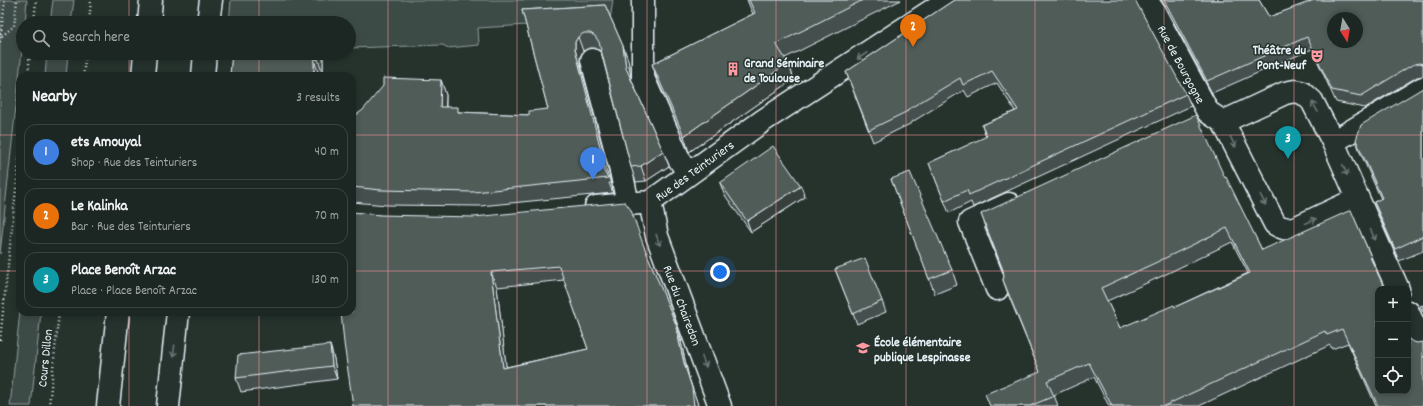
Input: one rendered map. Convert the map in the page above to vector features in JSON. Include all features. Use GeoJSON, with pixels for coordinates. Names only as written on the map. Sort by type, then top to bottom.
{"type":"FeatureCollection","features":[{"type":"Feature","properties":{"kind":"street"},"geometry":{"type":"LineString","coordinates":[[150,16],[151,0]]}},
{"type":"Feature","properties":{"kind":"street"},"geometry":{"type":"LineString","coordinates":[[209,16],[211,0]]}},
{"type":"Feature","properties":{"kind":"street"},"geometry":{"type":"LineString","coordinates":[[643,0],[643,78],[679,158],[688,173]]}},
{"type":"Feature","properties":{"kind":"street","name":"Rue des Teinturiers"},"geometry":{"type":"LineString","coordinates":[[573,210],[650,202],[688,173],[764,120],[948,0]]}},
{"type":"Feature","properties":{"kind":"street","name":"Rue de Bourgogne"},"geometry":{"type":"LineString","coordinates":[[1146,0],[1153,10],[1208,118],[1275,224],[1288,230],[1357,199]]}},
{"type":"Feature","properties":{"kind":"street"},"geometry":{"type":"LineString","coordinates":[[143,72],[144,60]]}},
{"type":"Feature","properties":{"kind":"street"},"geometry":{"type":"LineString","coordinates":[[203,72],[204,60]]}},
{"type":"Feature","properties":{"kind":"street"},"geometry":{"type":"LineString","coordinates":[[592,60],[620,166],[628,204]]}},
{"type":"Feature","properties":{"kind":"street"},"geometry":{"type":"LineString","coordinates":[[1333,142],[1423,88]]}},
{"type":"Feature","properties":{"kind":"street"},"geometry":{"type":"LineString","coordinates":[[1208,118],[1295,91],[1303,93],[1312,101],[1333,142],[1397,286]]}},
{"type":"Feature","properties":{"kind":"street"},"geometry":{"type":"LineString","coordinates":[[997,288],[970,222],[1028,195]]}},
{"type":"Feature","properties":{"kind":"street","name":"Rue du Chairedon"},"geometry":{"type":"LineString","coordinates":[[650,202],[657,236],[720,406]]}},
{"type":"Feature","properties":{"kind":"street"},"geometry":{"type":"LineString","coordinates":[[108,406],[118,316]]}},
{"type":"Feature","properties":{"kind":"street"},"geometry":{"type":"LineString","coordinates":[[168,406],[178,316]]}},
{"type":"Feature","properties":{"kind":"street"},"geometry":{"type":"LineString","coordinates":[[1411,319],[1423,345]]}},
{"type":"Feature","properties":{"kind":"path"},"geometry":{"type":"LineString","coordinates":[[0,42],[5,0]]}},
{"type":"Feature","properties":{"kind":"path"},"geometry":{"type":"LineString","coordinates":[[1,36],[14,26],[17,0]]}},
{"type":"Feature","properties":{"kind":"path"},"geometry":{"type":"LineString","coordinates":[[35,16],[36,0]]}},
{"type":"Feature","properties":{"kind":"path"},"geometry":{"type":"LineString","coordinates":[[90,16],[91,0]]}},
{"type":"Feature","properties":{"kind":"path"},"geometry":{"type":"LineString","coordinates":[[28,72],[29,60]]}},
{"type":"Feature","properties":{"kind":"path"},"geometry":{"type":"LineString","coordinates":[[84,72],[85,60]]}},
{"type":"Feature","properties":{"kind":"path"},"geometry":{"type":"LineString","coordinates":[[0,340],[16,189]]}},
{"type":"Feature","properties":{"kind":"path","name":"Cours Dillon"},"geometry":{"type":"LineString","coordinates":[[49,406],[59,316]]}},
{"type":"Feature","properties":{"kind":"shaded area"},"geometry":{"type":"Polygon","coordinates":[[[0,0],[27,0],[26,16],[16,16],[16,60],[21,60],[20,72],[16,72],[16,105],[0,254],[0,0]]]}},
{"type":"Feature","properties":{"kind":"shaded area"},"geometry":{"type":"Polygon","coordinates":[[[53,0],[74,0],[72,16],[51,16],[53,0]]]}},
{"type":"Feature","properties":{"kind":"shaded area"},"geometry":{"type":"Polygon","coordinates":[[[231,0],[613,0],[610,20],[478,28],[479,45],[448,48],[443,45],[356,48],[356,16],[230,16],[231,0]]]}},
{"type":"Feature","properties":{"kind":"shaded area"},"geometry":{"type":"Polygon","coordinates":[[[46,60],[67,60],[66,72],[45,72],[46,60]]]}},
{"type":"Feature","properties":{"kind":"shaded area"},"geometry":{"type":"Polygon","coordinates":[[[19,316],[41,316],[31,406],[10,406],[19,316]]]}},
{"type":"Feature","properties":{"kind":"building","name":"Grand Séminaire de Toulouse"},"geometry":{"type":"Polygon","coordinates":[[[749,0],[863,0],[776,44],[788,63],[684,136],[652,64],[755,13],[749,0]]]}},
{"type":"Feature","properties":{"kind":"building"},"geometry":{"type":"Polygon","coordinates":[[[954,0],[1135,0],[1186,94],[969,195],[967,190],[944,201],[929,163],[987,136],[982,125],[1018,110],[992,71],[963,85],[960,78],[907,110],[908,111],[869,130],[846,72],[954,0]]]}},
{"type":"Feature","properties":{"kind":"building"},"geometry":{"type":"Polygon","coordinates":[[[1164,0],[1259,0],[1269,17],[1314,0],[1423,0],[1423,64],[1419,63],[1412,65],[1361,96],[1332,90],[1307,37],[1207,81],[1164,0]]]}},
{"type":"Feature","properties":{"kind":"building"},"geometry":{"type":"Polygon","coordinates":[[[605,5],[623,46],[626,68],[663,151],[641,166],[631,167],[599,42],[595,36],[590,33],[584,33],[578,37],[575,42],[575,49],[602,154],[605,168],[602,168],[608,178],[474,192],[381,190],[356,187],[356,115],[363,110],[383,86],[383,78],[441,80],[440,107],[458,107],[458,112],[529,115],[529,111],[548,109],[522,10],[605,5]]]}},
{"type":"Feature","properties":{"kind":"building"},"geometry":{"type":"Polygon","coordinates":[[[231,60],[314,60],[314,71],[312,72],[230,72],[231,60]]]}},
{"type":"Feature","properties":{"kind":"building"},"geometry":{"type":"Polygon","coordinates":[[[1423,88],[1423,236],[1395,249],[1374,202],[1382,198],[1356,140],[1361,125],[1423,88]]]}},
{"type":"Feature","properties":{"kind":"building"},"geometry":{"type":"Polygon","coordinates":[[[1196,115],[1225,178],[1226,177],[1262,250],[1351,210],[1384,286],[1375,286],[1375,394],[1411,394],[1411,341],[1417,343],[1423,342],[1423,406],[1378,406],[1342,329],[1327,335],[1325,331],[1164,406],[1112,406],[1089,363],[1047,381],[1054,396],[1030,406],[990,406],[985,394],[1040,372],[1003,280],[1003,270],[981,214],[1196,115]],[[1227,228],[1101,288],[1120,328],[1174,305],[1175,307],[1250,273],[1227,228]]]}},
{"type":"Feature","properties":{"kind":"building"},"geometry":{"type":"Polygon","coordinates":[[[773,146],[801,186],[747,221],[720,183],[773,146]]]}},
{"type":"Feature","properties":{"kind":"building"},"geometry":{"type":"Polygon","coordinates":[[[910,172],[952,270],[929,279],[891,179],[910,172]]]}},
{"type":"Feature","properties":{"kind":"building"},"geometry":{"type":"Polygon","coordinates":[[[625,202],[631,210],[643,244],[677,327],[684,363],[692,388],[694,406],[353,406],[341,316],[356,316],[356,212],[380,215],[474,217],[625,202]],[[559,266],[491,272],[503,368],[588,349],[559,266]]]}},
{"type":"Feature","properties":{"kind":"building"},"geometry":{"type":"Polygon","coordinates":[[[865,258],[882,301],[853,314],[835,269],[865,258]]]}},
{"type":"Feature","properties":{"kind":"building"},"geometry":{"type":"Polygon","coordinates":[[[1423,305],[1423,312],[1420,306],[1423,305]]]}},
{"type":"Feature","properties":{"kind":"building"},"geometry":{"type":"Polygon","coordinates":[[[330,345],[332,366],[236,378],[238,355],[330,345]]]}},
{"type":"Feature","properties":{"kind":"place","name":"Le Kalinka"},"geometry":{"type":"Point","coordinates":[913,47]}},
{"type":"Feature","properties":{"kind":"place","name":"Théâtre du Pont-Neuf"},"geometry":{"type":"Point","coordinates":[1317,56]}},
{"type":"Feature","properties":{"kind":"place","name":"Grand Séminaire de Toulouse"},"geometry":{"type":"Point","coordinates":[733,69]}},
{"type":"Feature","properties":{"kind":"place","name":"Place Benoît Arzac"},"geometry":{"type":"Point","coordinates":[1288,159]}},
{"type":"Feature","properties":{"kind":"place","name":"ets Amouyal"},"geometry":{"type":"Point","coordinates":[593,180]}},
{"type":"Feature","properties":{"kind":"place","name":"École élémentaire publique Lespinasse"},"geometry":{"type":"Point","coordinates":[863,348]}}]}
